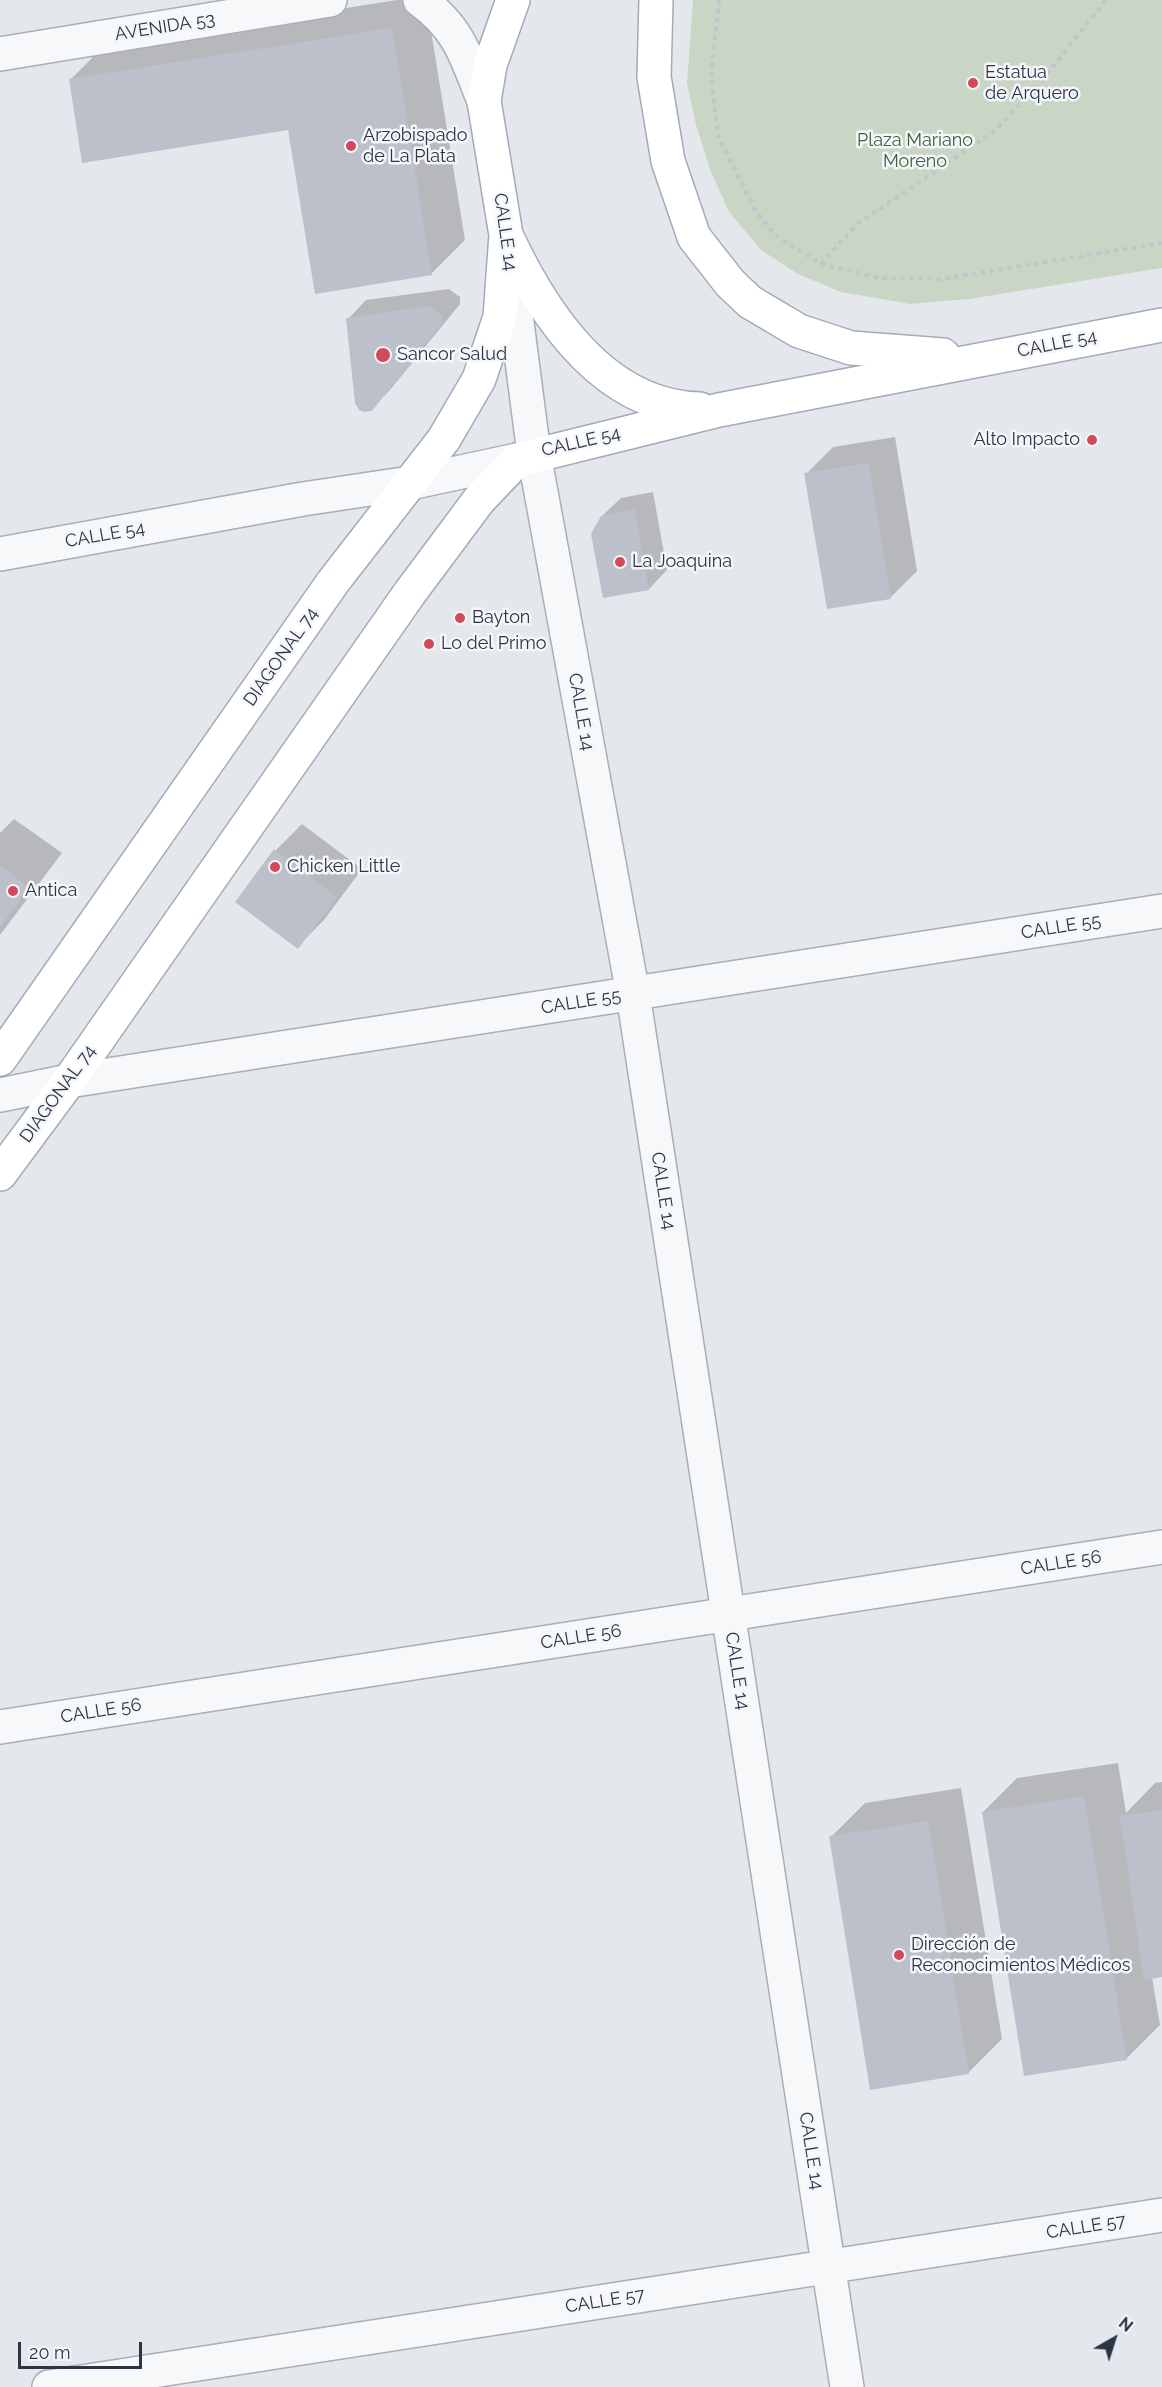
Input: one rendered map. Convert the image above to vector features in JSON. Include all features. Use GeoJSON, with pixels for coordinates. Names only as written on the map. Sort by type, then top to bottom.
{"type":"FeatureCollection","features":[{"type":"Feature","properties":{"kind":"main road","name":"CALLE 14"},"geometry":{"type":"LineString","coordinates":[[506,235],[484,101],[490,65],[513,0]]}},
{"type":"Feature","properties":{"kind":"main road"},"geometry":{"type":"LineString","coordinates":[[656,0],[654,77],[668,160],[694,237],[730,283],[750,302],[799,332],[851,348],[982,358]]}},
{"type":"Feature","properties":{"kind":"main road"},"geometry":{"type":"LineString","coordinates":[[506,235],[534,291],[561,328],[593,363],[633,391],[665,404],[719,410]]}},
{"type":"Feature","properties":{"kind":"main road","name":"DIAGONAL 74"},"geometry":{"type":"LineString","coordinates":[[0,1059],[333,582],[410,483],[464,408],[492,347],[500,317],[506,235]]}},
{"type":"Feature","properties":{"kind":"main road","name":"CALLE 54"},"geometry":{"type":"LineString","coordinates":[[525,457],[719,410],[1162,325]]}},
{"type":"Feature","properties":{"kind":"main road","name":"DIAGONAL 74"},"geometry":{"type":"LineString","coordinates":[[0,1174],[69,1082],[421,576],[479,500],[525,457]]}},
{"type":"Feature","properties":{"kind":"street","name":"AVENIDA 53"},"geometry":{"type":"LineString","coordinates":[[0,54],[330,0]]}},
{"type":"Feature","properties":{"kind":"street"},"geometry":{"type":"LineString","coordinates":[[420,0],[448,23],[461,46],[484,101]]}},
{"type":"Feature","properties":{"kind":"street","name":"CALLE 14"},"geometry":{"type":"LineString","coordinates":[[506,235],[525,457],[633,994],[847,2387]]}},
{"type":"Feature","properties":{"kind":"street","name":"CALLE 54"},"geometry":{"type":"LineString","coordinates":[[0,554],[292,501],[410,483],[525,457]]}},
{"type":"Feature","properties":{"kind":"street","name":"CALLE 55"},"geometry":{"type":"LineString","coordinates":[[0,1095],[69,1082],[1162,911]]}},
{"type":"Feature","properties":{"kind":"street","name":"CALLE 56"},"geometry":{"type":"LineString","coordinates":[[0,1727],[1162,1547]]}},
{"type":"Feature","properties":{"kind":"street","name":"CALLE 57"},"geometry":{"type":"LineString","coordinates":[[48,2387],[1162,2215]]}},
{"type":"Feature","properties":{"kind":"path"},"geometry":{"type":"LineString","coordinates":[[719,0],[711,75],[718,136],[755,210],[775,234],[821,264],[879,278],[942,279],[1162,243]]}},
{"type":"Feature","properties":{"kind":"path"},"geometry":{"type":"LineString","coordinates":[[821,264],[857,224],[992,133],[1036,88],[1106,0]]}},
{"type":"Feature","properties":{"kind":"green space","name":"Plaza Mariano Moreno"},"geometry":{"type":"Polygon","coordinates":[[[693,0],[1162,0],[1162,268],[969,299],[910,304],[841,292],[798,274],[761,250],[729,212],[710,169],[696,125],[687,83],[693,0]]]}},
{"type":"Feature","properties":{"kind":"building","name":"Arzobispado de La Plata"},"geometry":{"type":"Polygon","coordinates":[[[392,28],[432,275],[315,294],[288,130],[82,163],[69,79],[392,28]]]}},
{"type":"Feature","properties":{"kind":"building","name":"Sancor Salud"},"geometry":{"type":"Polygon","coordinates":[[[430,306],[442,316],[442,323],[372,411],[359,410],[355,403],[346,318],[430,306]]]}},
{"type":"Feature","properties":{"kind":"building"},"geometry":{"type":"Polygon","coordinates":[[[869,463],[891,599],[827,609],[804,473],[869,463]]]}},
{"type":"Feature","properties":{"kind":"building","name":"La Joaquina"},"geometry":{"type":"Polygon","coordinates":[[[635,509],[649,590],[603,598],[591,534],[601,516],[635,509]]]}},
{"type":"Feature","properties":{"kind":"building"},"geometry":{"type":"Polygon","coordinates":[[[274,849],[337,897],[298,949],[235,902],[274,849]]]}},
{"type":"Feature","properties":{"kind":"building"},"geometry":{"type":"Polygon","coordinates":[[[0,866],[29,887],[0,927],[0,866]]]}},
{"type":"Feature","properties":{"kind":"building"},"geometry":{"type":"Polygon","coordinates":[[[1084,1796],[1127,2060],[1024,2076],[982,1812],[1084,1796]]]}},
{"type":"Feature","properties":{"kind":"building"},"geometry":{"type":"Polygon","coordinates":[[[1162,1810],[1162,1977],[1144,1980],[1120,1816],[1162,1810]]]}},
{"type":"Feature","properties":{"kind":"building","name":"Dirección de Reconocimientos Médicos"},"geometry":{"type":"Polygon","coordinates":[[[928,1821],[969,2074],[870,2090],[829,1836],[928,1821]]]}},
{"type":"Feature","properties":{"kind":"place","name":"Estatua de Arquero"},"geometry":{"type":"Point","coordinates":[973,83]}},
{"type":"Feature","properties":{"kind":"place","name":"Arzobispado de La Plata"},"geometry":{"type":"Point","coordinates":[351,146]}},
{"type":"Feature","properties":{"kind":"place","name":"Sancor Salud"},"geometry":{"type":"Point","coordinates":[383,355]}},
{"type":"Feature","properties":{"kind":"place","name":"Alto Impacto"},"geometry":{"type":"Point","coordinates":[1092,440]}},
{"type":"Feature","properties":{"kind":"place","name":"La Joaquina"},"geometry":{"type":"Point","coordinates":[620,562]}},
{"type":"Feature","properties":{"kind":"place","name":"Bayton"},"geometry":{"type":"Point","coordinates":[460,618]}},
{"type":"Feature","properties":{"kind":"place","name":"Lo del Primo"},"geometry":{"type":"Point","coordinates":[429,644]}},
{"type":"Feature","properties":{"kind":"place","name":"Chicken Little"},"geometry":{"type":"Point","coordinates":[275,867]}},
{"type":"Feature","properties":{"kind":"place","name":"Antica"},"geometry":{"type":"Point","coordinates":[13,891]}},
{"type":"Feature","properties":{"kind":"place","name":"Dirección de Reconocimientos Médicos"},"geometry":{"type":"Point","coordinates":[899,1955]}}]}
